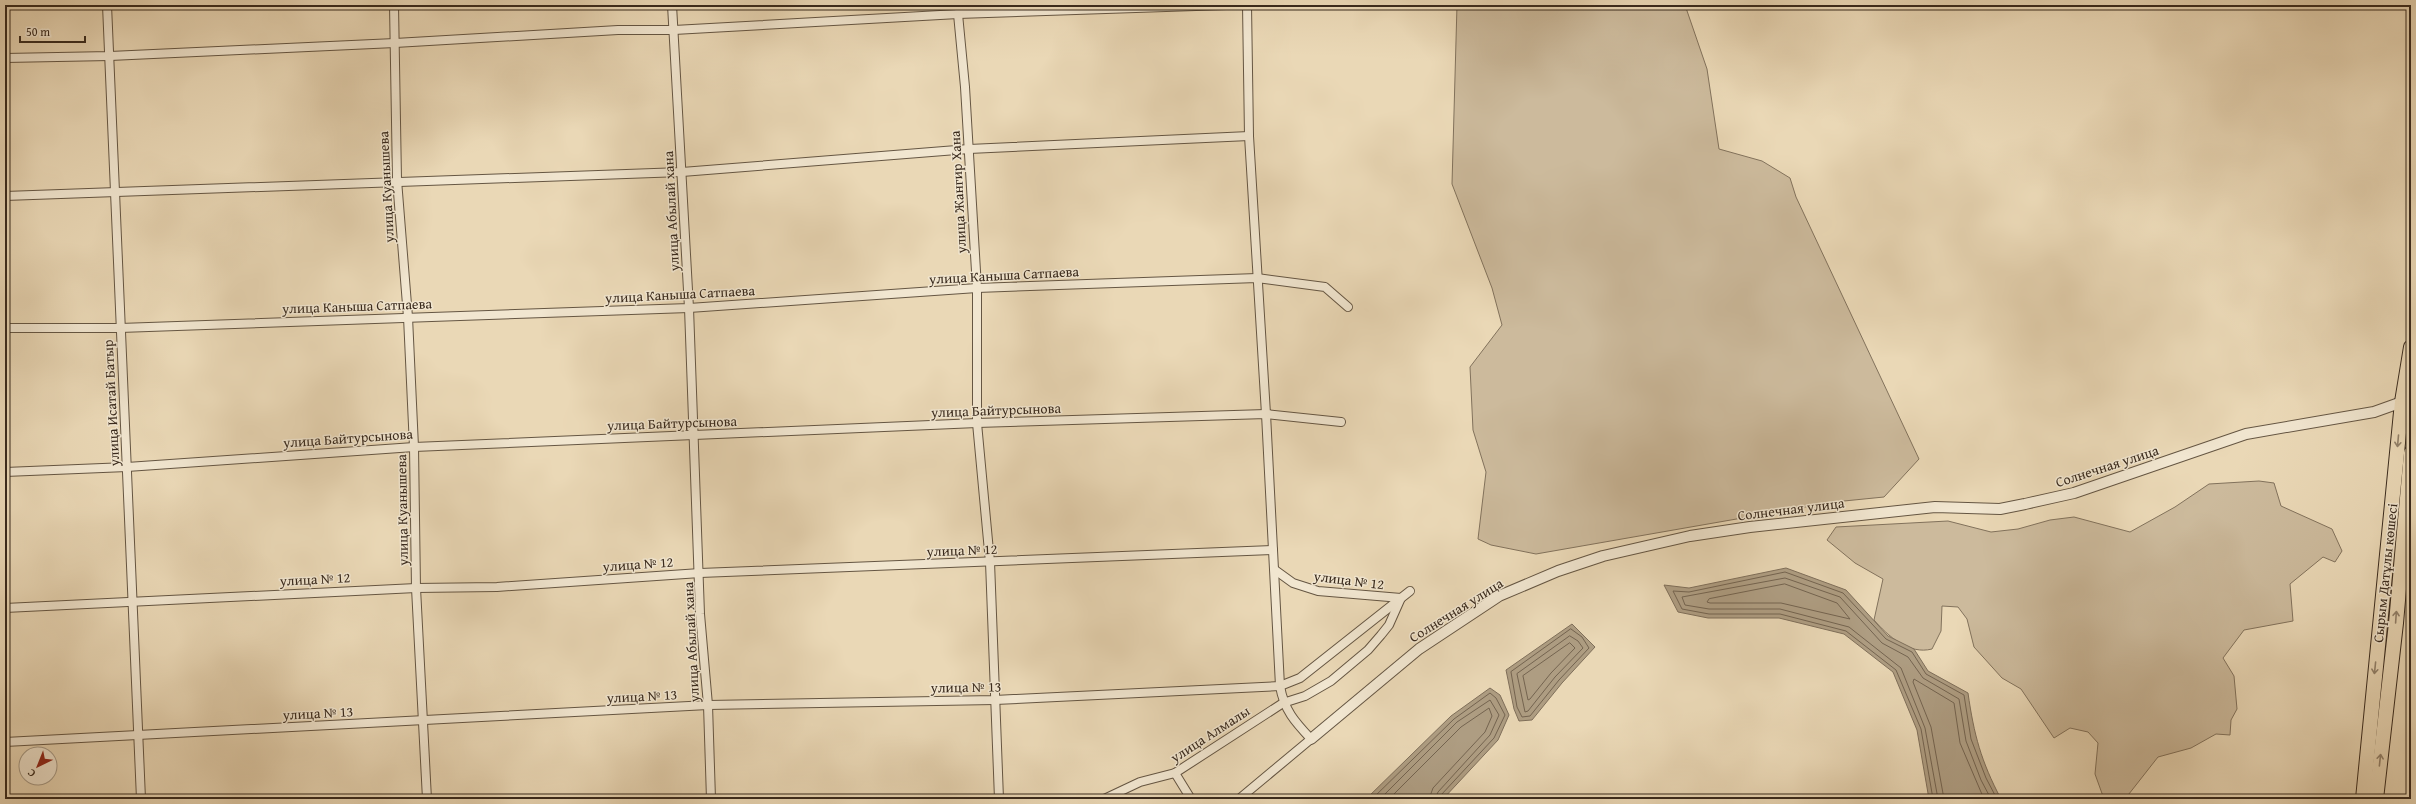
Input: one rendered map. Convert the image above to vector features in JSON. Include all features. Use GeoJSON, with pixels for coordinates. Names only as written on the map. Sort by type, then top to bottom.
{"type":"FeatureCollection","features":[{"type":"Feature","properties":{"kind":"highway","name":"Сырым Датұлы көшесі"},"geometry":{"type":"LineString","coordinates":[[2363,799],[2411,347]]}},
{"type":"Feature","properties":{"kind":"highway","name":"Сырым Датұлы көшесі"},"geometry":{"type":"LineString","coordinates":[[2376,799],[2396,623],[2411,453]]}},
{"type":"Feature","properties":{"kind":"street","name":"улица Исатай Батыр"},"geometry":{"type":"LineString","coordinates":[[107,5],[141,799]]}},
{"type":"Feature","properties":{"kind":"street","name":"улица Куанышева"},"geometry":{"type":"LineString","coordinates":[[394,5],[397,180],[408,317],[414,447],[416,588],[421,721],[427,799]]}},
{"type":"Feature","properties":{"kind":"street","name":"улица Абылай хана"},"geometry":{"type":"LineString","coordinates":[[672,5],[689,308],[693,435],[700,573],[700,614],[708,706],[711,799]]}},
{"type":"Feature","properties":{"kind":"street"},"geometry":{"type":"LineString","coordinates":[[5,58],[110,56],[395,43],[618,30],[674,30],[958,14],[1226,5]]}},
{"type":"Feature","properties":{"kind":"street"},"geometry":{"type":"LineString","coordinates":[[1247,5],[1248,136],[1266,414],[1280,686],[1283,703],[1292,719],[1311,739]]}},
{"type":"Feature","properties":{"kind":"street","name":"улица Жангир Хана"},"geometry":{"type":"LineString","coordinates":[[958,14],[969,149],[977,288],[977,423],[990,562],[999,799]]}},
{"type":"Feature","properties":{"kind":"street"},"geometry":{"type":"LineString","coordinates":[[5,196],[397,180],[682,172],[969,149],[1248,136]]}},
{"type":"Feature","properties":{"kind":"street","name":"улица Каныша Сатпаева"},"geometry":{"type":"LineString","coordinates":[[5,328],[120,328],[689,308],[977,288],[1257,278],[1326,287],[1348,307]]}},
{"type":"Feature","properties":{"kind":"street","name":"Солнечная улица"},"geometry":{"type":"LineString","coordinates":[[1239,799],[1419,649],[1499,596],[1558,571],[1603,556],[1690,536],[1750,527],[1935,507],[2000,509],[2074,493],[2246,434],[2374,412],[2406,402]]}},
{"type":"Feature","properties":{"kind":"street","name":"улица Байтурсынова"},"geometry":{"type":"LineString","coordinates":[[5,472],[126,467],[414,447],[977,423],[1266,414],[1341,422]]}},
{"type":"Feature","properties":{"kind":"street","name":"улица № 12"},"geometry":{"type":"LineString","coordinates":[[5,608],[132,600],[416,588],[497,587],[700,573],[1273,550]]}},
{"type":"Feature","properties":{"kind":"street","name":"улица № 12"},"geometry":{"type":"LineString","coordinates":[[1275,570],[1293,583],[1318,591],[1401,598]]}},
{"type":"Feature","properties":{"kind":"street","name":"улица № 13"},"geometry":{"type":"LineString","coordinates":[[5,742],[708,706],[995,700],[1280,686],[1300,678],[1410,591]]}},
{"type":"Feature","properties":{"kind":"street","name":"улица Алмалы"},"geometry":{"type":"LineString","coordinates":[[1104,799],[1140,782],[1175,773],[1283,703],[1317,690],[1368,650],[1389,625],[1401,598]]}},
{"type":"Feature","properties":{"kind":"street"},"geometry":{"type":"LineString","coordinates":[[1175,773],[1191,799]]}},
{"type":"Feature","properties":{"kind":"shaded area"},"geometry":{"type":"Polygon","coordinates":[[[1457,5],[1685,5],[1707,69],[1719,149],[1762,161],[1790,178],[1796,197],[1919,459],[1884,497],[1834,502],[1536,554],[1491,545],[1478,539],[1486,472],[1473,430],[1470,367],[1502,325],[1492,288],[1452,184],[1457,5]]]}},
{"type":"Feature","properties":{"kind":"shaded area"},"geometry":{"type":"Polygon","coordinates":[[[2259,481],[2274,483],[2281,506],[2332,529],[2342,551],[2335,562],[2323,557],[2290,584],[2293,621],[2244,630],[2223,658],[2234,676],[2237,709],[2231,720],[2230,735],[2216,734],[2191,748],[2158,757],[2125,799],[2104,799],[2095,774],[2098,743],[2088,732],[2070,728],[2054,738],[2021,689],[2002,678],[1974,647],[1967,619],[1958,607],[1942,606],[1941,631],[1932,649],[1923,650],[1907,647],[1892,638],[1874,620],[1883,579],[1855,563],[1827,540],[1836,527],[1948,521],[1991,532],[2018,529],[2050,520],[2074,517],[2130,532],[2175,507],[2209,484],[2259,481]]]}},
{"type":"Feature","properties":{"kind":"water"},"geometry":{"type":"Polygon","coordinates":[[[1786,568],[1846,590],[1888,636],[1914,649],[1928,671],[1968,693],[1979,748],[1988,772],[2001,799],[1929,799],[1917,730],[1893,672],[1844,634],[1779,618],[1708,618],[1678,612],[1664,585],[1689,588],[1786,568]]]}},
{"type":"Feature","properties":{"kind":"water"},"geometry":{"type":"Polygon","coordinates":[[[1572,624],[1595,647],[1562,683],[1532,720],[1519,721],[1514,709],[1506,670],[1572,624]]]}},
{"type":"Feature","properties":{"kind":"water"},"geometry":{"type":"Polygon","coordinates":[[[1490,688],[1500,695],[1509,715],[1498,740],[1443,799],[1366,799],[1451,716],[1490,688]]]}}]}
